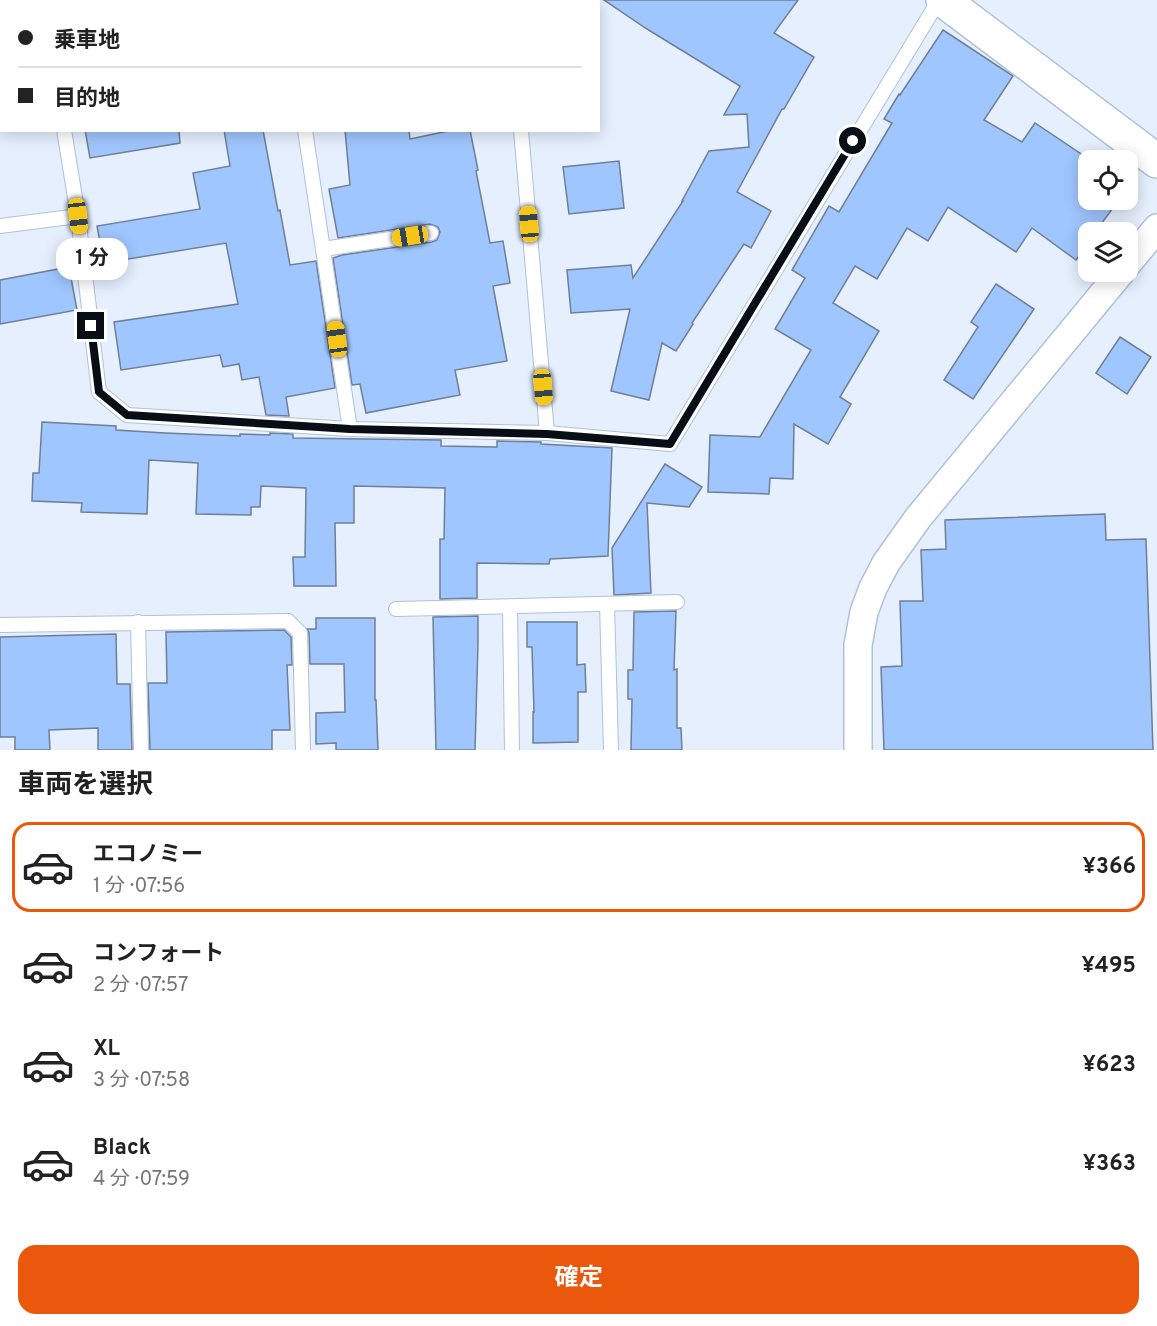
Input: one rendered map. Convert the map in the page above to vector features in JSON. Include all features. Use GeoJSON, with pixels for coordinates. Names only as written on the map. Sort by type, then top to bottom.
{"type":"FeatureCollection","features":[{"type":"Feature","properties":{"kind":"street"},"geometry":{"type":"LineString","coordinates":[[941,0],[1157,161]]}},
{"type":"Feature","properties":{"kind":"street"},"geometry":{"type":"LineString","coordinates":[[1138,251],[1157,228]]}},
{"type":"Feature","properties":{"kind":"street"},"geometry":{"type":"LineString","coordinates":[[858,750],[858,645],[864,612],[886,563],[918,518],[1113,282]]}},
{"type":"Feature","properties":{"kind":"lane"},"geometry":{"type":"LineString","coordinates":[[64,132],[78,216],[99,392],[127,415],[350,429],[547,434],[670,444],[941,0]]}},
{"type":"Feature","properties":{"kind":"lane"},"geometry":{"type":"LineString","coordinates":[[304,132],[350,429]]}},
{"type":"Feature","properties":{"kind":"lane"},"geometry":{"type":"LineString","coordinates":[[521,132],[547,434]]}},
{"type":"Feature","properties":{"kind":"lane"},"geometry":{"type":"LineString","coordinates":[[0,226],[78,216]]}},
{"type":"Feature","properties":{"kind":"lane"},"geometry":{"type":"LineString","coordinates":[[323,249],[431,233]]}},
{"type":"Feature","properties":{"kind":"lane"},"geometry":{"type":"LineString","coordinates":[[396,609],[677,602]]}},
{"type":"Feature","properties":{"kind":"lane"},"geometry":{"type":"LineString","coordinates":[[607,604],[611,750]]}},
{"type":"Feature","properties":{"kind":"lane"},"geometry":{"type":"LineString","coordinates":[[510,607],[512,750]]}},
{"type":"Feature","properties":{"kind":"lane"},"geometry":{"type":"LineString","coordinates":[[0,625],[288,621],[300,633],[303,750]]}},
{"type":"Feature","properties":{"kind":"lane"},"geometry":{"type":"LineString","coordinates":[[138,622],[141,750]]}},
{"type":"Feature","properties":{"kind":"building"},"geometry":{"type":"Polygon","coordinates":[[[604,0],[798,0],[774,33],[814,57],[782,109],[737,192],[771,211],[751,248],[744,244],[676,351],[662,343],[649,400],[611,391],[630,309],[571,313],[567,270],[631,265],[633,278],[683,201],[709,151],[749,147],[747,114],[724,115],[740,86],[604,0]]]}},
{"type":"Feature","properties":{"kind":"building"},"geometry":{"type":"Polygon","coordinates":[[[943,30],[1013,76],[984,120],[1022,142],[1035,123],[1078,152],[1078,210],[1112,210],[1102,222],[1078,222],[1078,257],[1076,260],[1032,228],[1016,252],[948,207],[928,241],[907,228],[877,279],[855,266],[833,303],[879,331],[840,397],[851,404],[828,444],[794,424],[793,479],[770,478],[769,494],[708,492],[710,435],[760,437],[811,350],[775,329],[805,278],[792,270],[829,206],[839,212],[892,123],[884,119],[943,30]]]}},
{"type":"Feature","properties":{"kind":"building"},"geometry":{"type":"Polygon","coordinates":[[[85,132],[179,132],[180,143],[90,158],[85,132]]]}},
{"type":"Feature","properties":{"kind":"building"},"geometry":{"type":"Polygon","coordinates":[[[224,132],[263,132],[290,265],[316,261],[335,388],[286,397],[289,416],[266,415],[259,377],[242,380],[239,364],[223,367],[220,355],[121,370],[114,322],[238,304],[226,243],[104,263],[97,226],[200,209],[193,173],[230,166],[224,132]]]}},
{"type":"Feature","properties":{"kind":"building"},"geometry":{"type":"Polygon","coordinates":[[[345,132],[409,132],[410,139],[443,132],[470,132],[490,243],[503,241],[510,283],[493,286],[507,361],[455,370],[460,395],[366,413],[360,384],[352,385],[333,258],[432,242],[437,240],[440,232],[438,227],[430,224],[338,238],[329,189],[350,185],[345,132]]]}},
{"type":"Feature","properties":{"kind":"building"},"geometry":{"type":"Polygon","coordinates":[[[619,161],[624,208],[569,214],[563,167],[619,161]]]}},
{"type":"Feature","properties":{"kind":"building"},"geometry":{"type":"Polygon","coordinates":[[[69,267],[77,310],[0,324],[0,280],[69,267]]]}},
{"type":"Feature","properties":{"kind":"building"},"geometry":{"type":"Polygon","coordinates":[[[996,284],[1034,309],[973,399],[944,380],[978,327],[971,322],[996,284]]]}},
{"type":"Feature","properties":{"kind":"building"},"geometry":{"type":"Polygon","coordinates":[[[1120,337],[1151,357],[1127,394],[1096,373],[1120,337]]]}},
{"type":"Feature","properties":{"kind":"building"},"geometry":{"type":"Polygon","coordinates":[[[42,422],[116,426],[116,430],[165,433],[240,436],[240,434],[270,435],[270,433],[293,434],[293,438],[441,440],[441,446],[497,447],[497,441],[612,448],[608,556],[550,559],[549,564],[477,563],[477,598],[440,599],[440,539],[444,539],[445,488],[354,486],[354,523],[335,523],[336,586],[294,586],[293,557],[305,557],[306,488],[261,486],[260,507],[251,507],[251,515],[196,514],[198,463],[149,460],[147,514],[81,512],[82,503],[32,501],[33,473],[39,473],[42,422]]]}},
{"type":"Feature","properties":{"kind":"building"},"geometry":{"type":"Polygon","coordinates":[[[665,464],[702,487],[689,507],[647,503],[651,593],[614,595],[612,548],[665,464]]]}},
{"type":"Feature","properties":{"kind":"building"},"geometry":{"type":"Polygon","coordinates":[[[1105,514],[1106,540],[1146,539],[1153,750],[884,750],[881,667],[902,666],[900,601],[923,601],[921,550],[946,549],[945,520],[1105,514]]]}},
{"type":"Feature","properties":{"kind":"building"},"geometry":{"type":"Polygon","coordinates":[[[676,611],[674,670],[677,669],[677,728],[681,728],[682,750],[631,750],[632,699],[628,699],[628,670],[633,670],[634,612],[676,611]]]}},
{"type":"Feature","properties":{"kind":"building"},"geometry":{"type":"Polygon","coordinates":[[[478,616],[475,750],[436,750],[433,617],[478,616]]]}},
{"type":"Feature","properties":{"kind":"building"},"geometry":{"type":"Polygon","coordinates":[[[316,618],[375,618],[375,700],[378,750],[336,750],[336,743],[316,744],[316,713],[345,712],[344,664],[310,664],[307,629],[316,629],[316,618]]]}},
{"type":"Feature","properties":{"kind":"building"},"geometry":{"type":"Polygon","coordinates":[[[527,622],[577,622],[577,665],[585,664],[586,692],[578,692],[578,742],[533,743],[532,647],[527,647],[527,622]]]}},
{"type":"Feature","properties":{"kind":"building"},"geometry":{"type":"Polygon","coordinates":[[[284,630],[291,637],[292,665],[287,665],[290,730],[272,730],[272,750],[150,750],[148,683],[167,683],[166,632],[284,630]]]}},
{"type":"Feature","properties":{"kind":"building"},"geometry":{"type":"Polygon","coordinates":[[[116,634],[117,684],[130,684],[132,750],[98,750],[98,728],[49,730],[50,750],[15,750],[15,737],[0,737],[0,637],[116,634]]]}},
{"type":"Feature","properties":{"kind":"route"},"geometry":{"type":"LineString","coordinates":[[91,326],[99,392],[127,415],[350,429],[547,434],[670,444],[853,141]]}}]}
